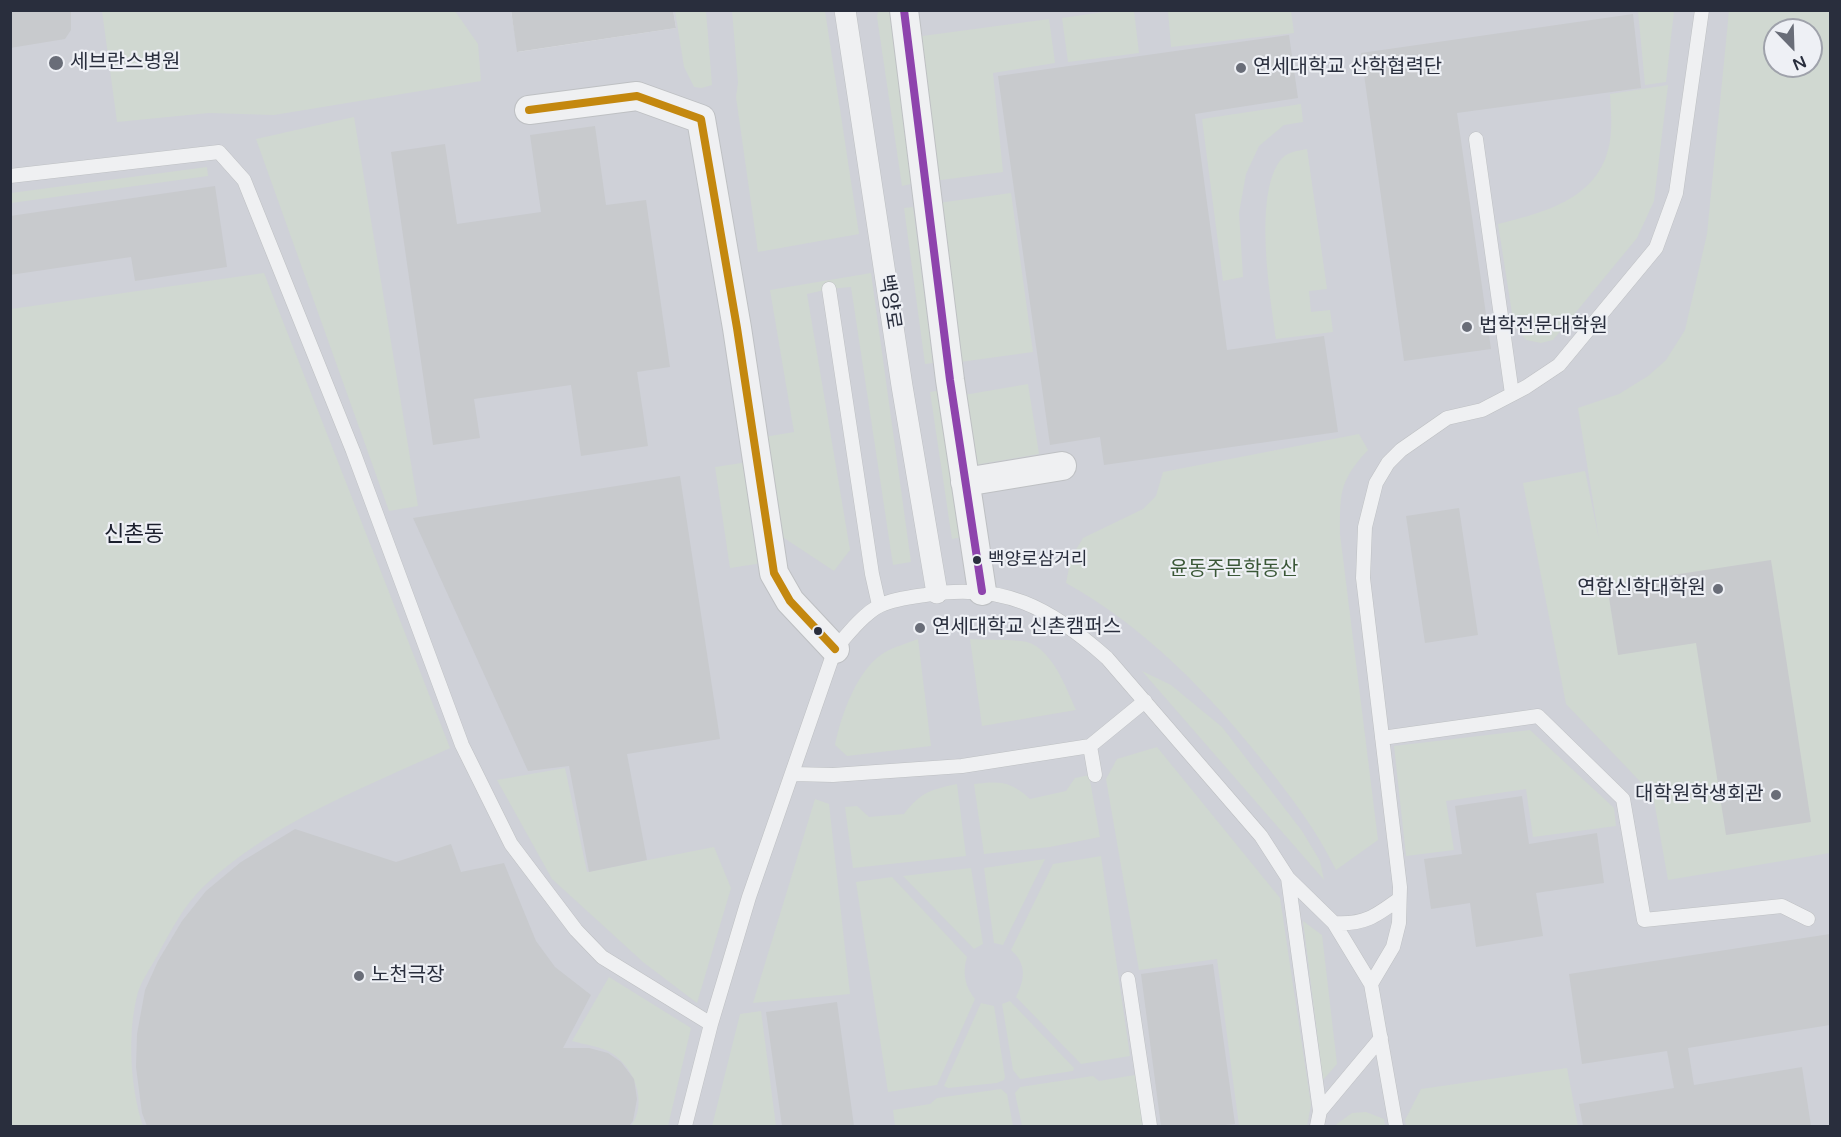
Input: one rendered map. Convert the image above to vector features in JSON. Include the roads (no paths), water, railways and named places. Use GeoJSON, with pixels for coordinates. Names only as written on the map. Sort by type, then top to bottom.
{"type":"FeatureCollection","features":[{"type":"Feature","properties":{"kind":"street","name":"백양로"},"geometry":{"type":"LineString","coordinates":[[845,10],[899,364],[937,593]]}},
{"type":"Feature","properties":{"kind":"street"},"geometry":{"type":"LineString","coordinates":[[904,10],[936,276],[982,591]]}},
{"type":"Feature","properties":{"kind":"street"},"geometry":{"type":"LineString","coordinates":[[529,110],[637,96],[701,119],[737,328],[774,573],[790,601],[835,649]]}},
{"type":"Feature","properties":{"kind":"street"},"geometry":{"type":"LineString","coordinates":[[965,482],[1062,466]]}},
{"type":"Feature","properties":{"kind":"lane"},"geometry":{"type":"LineString","coordinates":[[1371,984],[1393,947],[1399,923],[1399,875],[1363,567],[1365,527],[1376,483],[1388,463],[1401,450],[1446,418],[1482,410],[1559,365],[1656,248],[1676,193],[1702,10]]}},
{"type":"Feature","properties":{"kind":"lane"},"geometry":{"type":"LineString","coordinates":[[1476,139],[1512,394]]}},
{"type":"Feature","properties":{"kind":"lane"},"geometry":{"type":"LineString","coordinates":[[10,176],[219,152],[244,180],[352,451],[462,745],[511,844],[576,930],[602,957],[711,1024]]}},
{"type":"Feature","properties":{"kind":"lane"},"geometry":{"type":"LineString","coordinates":[[829,289],[872,574],[879,605]]}},
{"type":"Feature","properties":{"kind":"lane"},"geometry":{"type":"LineString","coordinates":[[685,1126],[711,1024],[749,897],[835,649],[852,629],[879,605],[937,593],[982,591],[1014,598],[1058,620],[1083,636],[1107,658],[1261,836],[1288,878],[1334,923],[1371,984],[1396,1126]]}},
{"type":"Feature","properties":{"kind":"lane"},"geometry":{"type":"LineString","coordinates":[[793,774],[833,775],[962,766],[1090,746],[1145,701]]}},
{"type":"Feature","properties":{"kind":"lane"},"geometry":{"type":"LineString","coordinates":[[1382,738],[1538,716],[1623,799],[1644,920],[1782,906],[1808,919]]}},
{"type":"Feature","properties":{"kind":"lane"},"geometry":{"type":"LineString","coordinates":[[1090,746],[1095,775]]}},
{"type":"Feature","properties":{"kind":"lane"},"geometry":{"type":"LineString","coordinates":[[1288,878],[1320,1111],[1317,1126]]}},
{"type":"Feature","properties":{"kind":"lane"},"geometry":{"type":"LineString","coordinates":[[1334,923],[1358,923],[1375,917],[1399,899]]}},
{"type":"Feature","properties":{"kind":"lane"},"geometry":{"type":"LineString","coordinates":[[1128,979],[1150,1126]]}},
{"type":"Feature","properties":{"kind":"lane"},"geometry":{"type":"LineString","coordinates":[[1320,1111],[1381,1038]]}},
{"type":"Feature","properties":{"kind":"place","name":"세브란스병원"},"geometry":{"type":"Point","coordinates":[56,63]}},
{"type":"Feature","properties":{"kind":"place","name":"연세대학교 산학협력단"},"geometry":{"type":"Point","coordinates":[1241,68]}},
{"type":"Feature","properties":{"kind":"place","name":"법학전문대학원"},"geometry":{"type":"Point","coordinates":[1467,327]}},
{"type":"Feature","properties":{"kind":"place","name":"백양로삼거리"},"geometry":{"type":"Point","coordinates":[977,560]}},
{"type":"Feature","properties":{"kind":"place","name":"연합신학대학원"},"geometry":{"type":"Point","coordinates":[1718,589]}},
{"type":"Feature","properties":{"kind":"place","name":"연세대학교 신촌캠퍼스"},"geometry":{"type":"Point","coordinates":[920,628]}},
{"type":"Feature","properties":{"kind":"place","name":"대학원학생회관"},"geometry":{"type":"Point","coordinates":[1776,795]}},
{"type":"Feature","properties":{"kind":"place","name":"노천극장"},"geometry":{"type":"Point","coordinates":[359,976]}},
{"type":"Feature","properties":{"kind":"district","name":"신촌동"},"geometry":{"type":"Point","coordinates":[134,535]}},
{"type":"Feature","properties":{"kind":"park label","name":"윤동주문학동산"},"geometry":{"type":"Point","coordinates":[1234,570]}}]}
